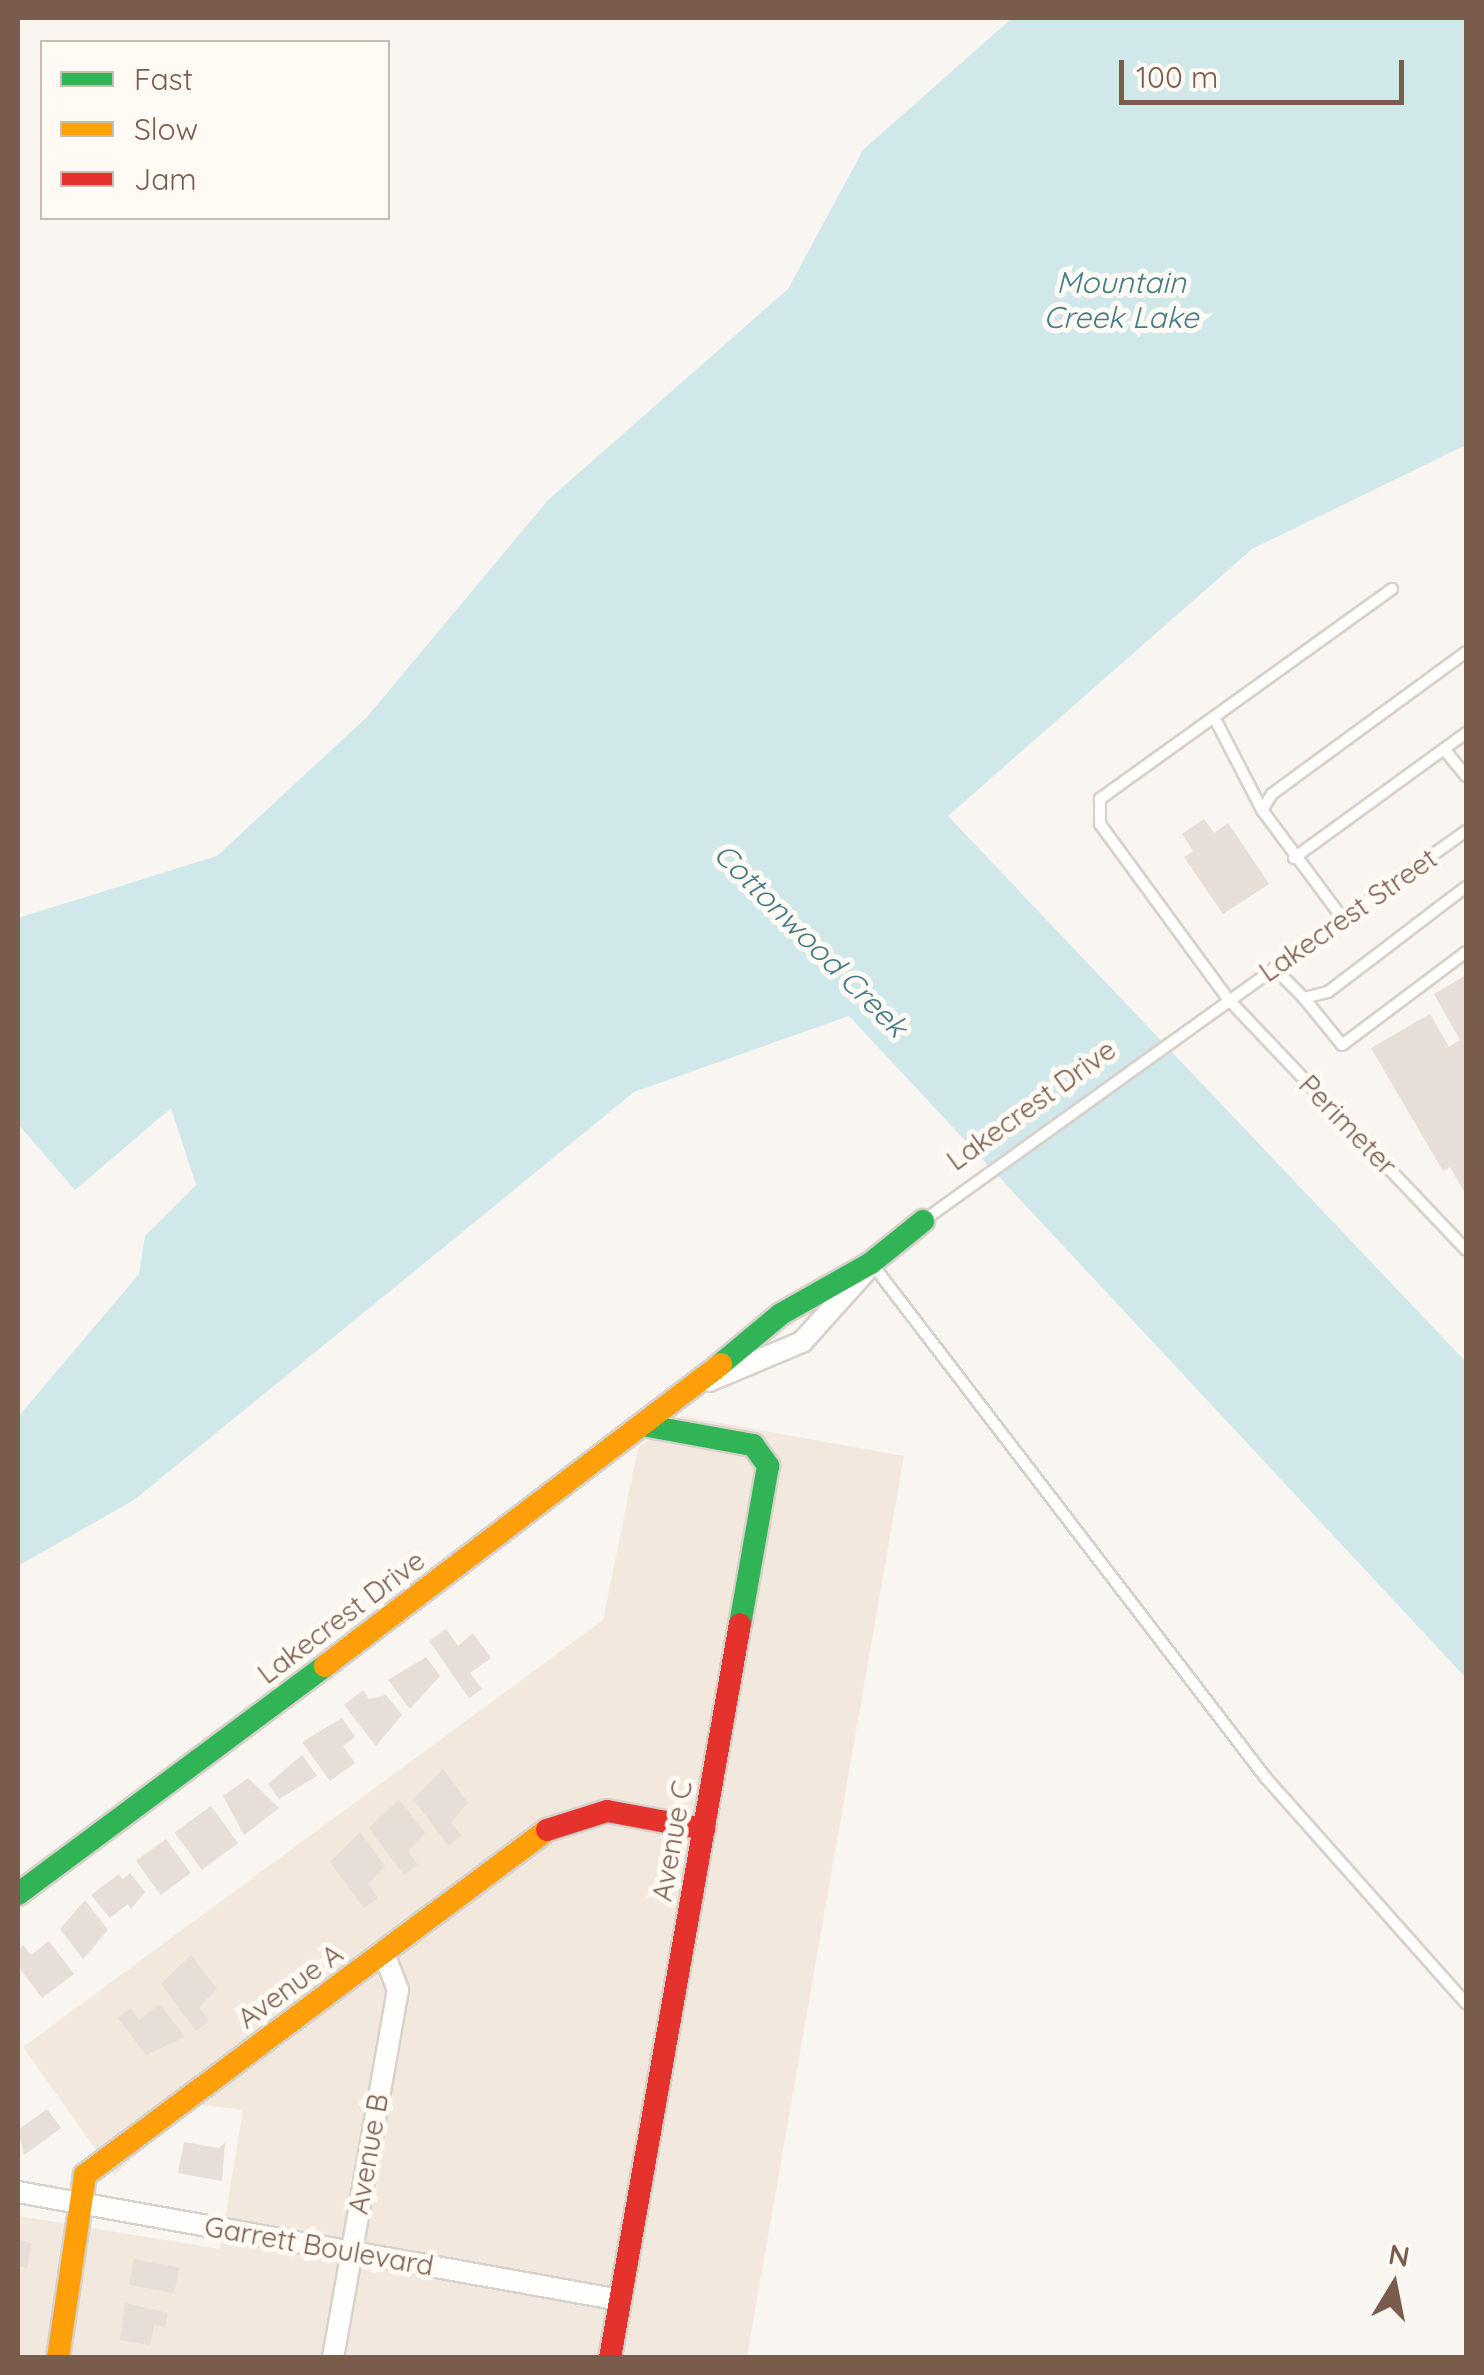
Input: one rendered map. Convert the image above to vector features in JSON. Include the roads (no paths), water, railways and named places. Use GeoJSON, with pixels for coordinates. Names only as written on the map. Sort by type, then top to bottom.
{"type":"FeatureCollection","features":[{"type":"Feature","properties":{"kind":"street","name":"Lakecrest Drive"},"geometry":{"type":"LineString","coordinates":[[18,1894],[648,1426],[781,1314],[871,1263],[923,1221]]}},
{"type":"Feature","properties":{"kind":"street","name":"Lakecrest Drive"},"geometry":{"type":"LineString","coordinates":[[698,1384],[802,1342],[871,1263]]}},
{"type":"Feature","properties":{"kind":"street","name":"Avenue C"},"geometry":{"type":"LineString","coordinates":[[610,2358],[768,1466],[753,1444],[648,1426]]}},
{"type":"Feature","properties":{"kind":"street","name":"Avenue A"},"geometry":{"type":"LineString","coordinates":[[58,2358],[86,2204],[85,2175],[557,1822],[581,1812],[704,1829]]}},
{"type":"Feature","properties":{"kind":"street","name":"Avenue B"},"geometry":{"type":"LineString","coordinates":[[333,2358],[398,1990],[384,1953]]}},
{"type":"Feature","properties":{"kind":"street","name":"Garrett Boulevard"},"geometry":{"type":"LineString","coordinates":[[18,2192],[620,2300]]}},
{"type":"Feature","properties":{"kind":"lane"},"geometry":{"type":"LineString","coordinates":[[1342,919],[1262,810],[1214,717],[1392,590]]}},
{"type":"Feature","properties":{"kind":"lane"},"geometry":{"type":"LineString","coordinates":[[1262,810],[1272,794],[1466,652]]}},
{"type":"Feature","properties":{"kind":"lane","name":"Perimeter"},"geometry":{"type":"LineString","coordinates":[[1214,717],[1100,799],[1100,824],[1229,1000],[1466,1250]]}},
{"type":"Feature","properties":{"kind":"lane"},"geometry":{"type":"LineString","coordinates":[[1294,858],[1466,733]]}},
{"type":"Feature","properties":{"kind":"lane"},"geometry":{"type":"LineString","coordinates":[[1444,749],[1466,776]]}},
{"type":"Feature","properties":{"kind":"lane","name":"Lakecrest Street"},"geometry":{"type":"LineString","coordinates":[[1229,1000],[1466,831]]}},
{"type":"Feature","properties":{"kind":"lane"},"geometry":{"type":"LineString","coordinates":[[1304,998],[1328,992],[1466,886]]}},
{"type":"Feature","properties":{"kind":"lane"},"geometry":{"type":"LineString","coordinates":[[1274,968],[1342,1045],[1466,952]]}},
{"type":"Feature","properties":{"kind":"lane","name":"Lakecrest Drive"},"geometry":{"type":"LineString","coordinates":[[923,1221],[1229,1000]]}},
{"type":"Feature","properties":{"kind":"lane"},"geometry":{"type":"LineString","coordinates":[[871,1263],[944,1349],[1266,1778],[1466,2004]]}},
{"type":"Feature","properties":{"kind":"water","name":"Mountain Creek Lake"},"geometry":{"type":"Polygon","coordinates":[[[1012,18],[1466,18],[1466,445],[1252,549],[948,816],[1466,1362],[1466,1678],[849,1016],[634,1092],[134,1500],[18,1566],[18,1417],[139,1274],[145,1236],[196,1185],[171,1108],[75,1190],[18,1124],[18,918],[217,856],[367,717],[548,500],[788,289],[863,150],[1012,18]]]}},
{"type":"Feature","properties":{"kind":"water label","name":"Cottonwood Creek"},"geometry":{"type":"Point","coordinates":[811,940]}}]}
